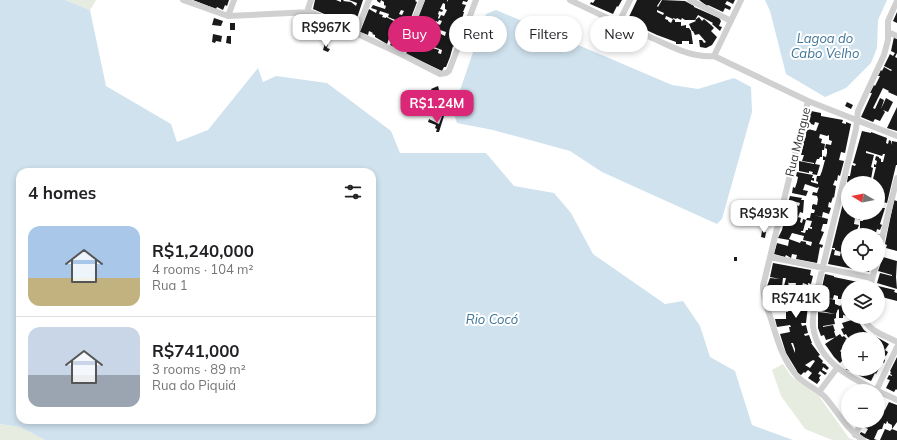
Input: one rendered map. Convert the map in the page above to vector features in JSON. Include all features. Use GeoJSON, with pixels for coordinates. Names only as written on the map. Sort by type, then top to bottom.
{"type":"FeatureCollection","features":[{"type":"Feature","properties":{"kind":"street"},"geometry":{"type":"LineString","coordinates":[[183,0],[228,16],[307,12],[356,33],[436,72],[444,74],[449,70],[476,0]]}},
{"type":"Feature","properties":{"kind":"street"},"geometry":{"type":"LineString","coordinates":[[228,16],[234,0]]}},
{"type":"Feature","properties":{"kind":"street"},"geometry":{"type":"LineString","coordinates":[[356,33],[369,0]]}},
{"type":"Feature","properties":{"kind":"street"},"geometry":{"type":"LineString","coordinates":[[401,54],[422,0]]}},
{"type":"Feature","properties":{"kind":"street"},"geometry":{"type":"LineString","coordinates":[[570,0],[602,16]]}},
{"type":"Feature","properties":{"kind":"street"},"geometry":{"type":"LineString","coordinates":[[622,16],[630,0]]}},
{"type":"Feature","properties":{"kind":"street"},"geometry":{"type":"LineString","coordinates":[[690,0],[731,21]]}},
{"type":"Feature","properties":{"kind":"street"},"geometry":{"type":"LineString","coordinates":[[714,56],[741,0]]}},
{"type":"Feature","properties":{"kind":"street"},"geometry":{"type":"LineString","coordinates":[[307,12],[309,1]]}},
{"type":"Feature","properties":{"kind":"street"},"geometry":{"type":"LineString","coordinates":[[864,384],[837,368],[826,356],[815,336],[813,326],[816,295],[856,129],[858,111],[884,55],[888,40],[888,21],[897,1]]}},
{"type":"Feature","properties":{"kind":"street"},"geometry":{"type":"LineString","coordinates":[[888,32],[897,36]]}},
{"type":"Feature","properties":{"kind":"street"},"geometry":{"type":"LineString","coordinates":[[648,36],[683,51],[703,57],[714,56],[808,100],[897,136]]}},
{"type":"Feature","properties":{"kind":"street","name":"Rua Mangue"},"geometry":{"type":"LineString","coordinates":[[808,100],[763,292],[780,348],[789,366],[806,384],[826,398],[845,425],[863,440]]}},
{"type":"Feature","properties":{"kind":"street"},"geometry":{"type":"LineString","coordinates":[[885,228],[897,178]]}},
{"type":"Feature","properties":{"kind":"street"},"geometry":{"type":"LineString","coordinates":[[770,257],[872,278],[874,272]]}},
{"type":"Feature","properties":{"kind":"street"},"geometry":{"type":"LineString","coordinates":[[866,324],[869,327],[897,342]]}},
{"type":"Feature","properties":{"kind":"street"},"geometry":{"type":"LineString","coordinates":[[880,384],[897,347]]}},
{"type":"Feature","properties":{"kind":"street"},"geometry":{"type":"LineString","coordinates":[[819,392],[837,368]]}},
{"type":"Feature","properties":{"kind":"street"},"geometry":{"type":"LineString","coordinates":[[885,394],[897,400]]}},
{"type":"Feature","properties":{"kind":"street"},"geometry":{"type":"LineString","coordinates":[[856,435],[859,428]]}},
{"type":"Feature","properties":{"kind":"shaded area"},"geometry":{"type":"Polygon","coordinates":[[[65,0],[96,0],[90,10],[65,0]]]}},
{"type":"Feature","properties":{"kind":"shaded area"},"geometry":{"type":"Polygon","coordinates":[[[783,364],[791,376],[819,396],[841,428],[849,438],[854,440],[832,440],[805,429],[781,396],[772,370],[783,364]]]}},
{"type":"Feature","properties":{"kind":"shaded area"},"geometry":{"type":"Polygon","coordinates":[[[0,424],[20,427],[45,440],[0,440],[0,424]]]}},
{"type":"Feature","properties":{"kind":"water","name":"Rio Cocó"},"geometry":{"type":"Polygon","coordinates":[[[0,0],[65,0],[90,10],[106,86],[171,124],[177,142],[208,130],[258,68],[263,82],[276,76],[327,83],[391,131],[400,153],[486,153],[514,186],[554,193],[571,213],[593,254],[665,304],[683,301],[700,326],[710,357],[735,371],[752,425],[793,440],[45,440],[20,427],[0,424],[0,0]]]}},
{"type":"Feature","properties":{"kind":"water","name":"Lagoa do Cabo Velho"},"geometry":{"type":"Polygon","coordinates":[[[765,0],[887,0],[878,20],[877,48],[871,63],[846,88],[825,97],[786,74],[770,11],[765,0]]]}},
{"type":"Feature","properties":{"kind":"water"},"geometry":{"type":"Polygon","coordinates":[[[496,10],[515,18],[515,52],[582,52],[582,47],[590,50],[590,52],[595,52],[672,85],[698,89],[734,78],[751,87],[752,112],[722,219],[717,224],[602,172],[570,151],[493,130],[457,123],[453,111],[473,52],[507,52],[507,16],[485,16],[486,14],[496,10]]]}},
{"type":"Feature","properties":{"kind":"building"},"geometry":{"type":"Polygon","coordinates":[[[193,0],[229,0],[227,6],[225,5],[223,10],[217,7],[216,9],[193,0]]]}},
{"type":"Feature","properties":{"kind":"building"},"geometry":{"type":"Polygon","coordinates":[[[315,0],[336,0],[341,2],[341,0],[344,0],[343,1],[351,2],[356,6],[357,3],[349,0],[363,0],[354,27],[335,21],[329,16],[313,9],[315,0]]]}},
{"type":"Feature","properties":{"kind":"building"},"geometry":{"type":"Polygon","coordinates":[[[381,0],[416,0],[415,1],[417,2],[412,16],[388,16],[389,14],[380,11],[379,14],[383,15],[382,17],[388,18],[387,44],[375,37],[375,35],[372,34],[373,33],[369,31],[368,35],[360,32],[369,9],[376,13],[377,10],[371,8],[373,5],[385,9],[386,6],[384,5],[384,2],[381,0]],[[401,10],[399,14],[402,15],[404,11],[401,10]]]}},
{"type":"Feature","properties":{"kind":"building"},"geometry":{"type":"Polygon","coordinates":[[[425,0],[447,0],[447,2],[448,0],[468,0],[467,2],[463,1],[462,4],[466,5],[463,16],[449,16],[449,52],[451,52],[446,67],[444,67],[442,71],[406,54],[407,52],[438,52],[441,54],[441,34],[445,36],[446,32],[441,30],[442,21],[440,16],[441,15],[444,16],[447,10],[445,9],[445,4],[443,3],[440,9],[443,10],[442,12],[439,11],[439,16],[419,16],[425,0]]]}},
{"type":"Feature","properties":{"kind":"building"},"geometry":{"type":"Polygon","coordinates":[[[595,0],[622,0],[613,14],[590,4],[595,0]]]}},
{"type":"Feature","properties":{"kind":"building"},"geometry":{"type":"Polygon","coordinates":[[[637,0],[661,0],[657,6],[658,7],[662,0],[685,1],[694,7],[719,18],[721,21],[719,26],[722,27],[720,31],[712,24],[713,23],[698,15],[695,20],[685,20],[682,18],[681,20],[673,18],[675,22],[681,22],[681,26],[686,25],[686,28],[689,28],[691,31],[693,44],[689,44],[689,41],[682,41],[682,44],[676,44],[676,42],[648,31],[648,16],[629,16],[637,0]],[[657,10],[657,12],[663,15],[664,13],[657,10]],[[666,16],[665,19],[671,23],[673,19],[666,16]]]}},
{"type":"Feature","properties":{"kind":"building"},"geometry":{"type":"Polygon","coordinates":[[[699,0],[735,0],[733,4],[727,1],[725,4],[731,7],[730,10],[725,8],[723,12],[708,5],[707,6],[699,0]]]}},
{"type":"Feature","properties":{"kind":"building"},"geometry":{"type":"Polygon","coordinates":[[[897,12],[897,23],[893,21],[897,12]]]}},
{"type":"Feature","properties":{"kind":"building"},"geometry":{"type":"Polygon","coordinates":[[[306,16],[326,24],[323,30],[316,26],[314,30],[302,24],[306,16]]]}},
{"type":"Feature","properties":{"kind":"building"},"geometry":{"type":"Polygon","coordinates":[[[699,17],[702,21],[704,19],[714,28],[711,31],[717,37],[712,45],[706,48],[700,47],[699,40],[702,40],[704,43],[706,42],[699,34],[695,35],[689,24],[696,21],[695,20],[699,17]]]}},
{"type":"Feature","properties":{"kind":"building"},"geometry":{"type":"Polygon","coordinates":[[[214,18],[223,21],[221,26],[212,25],[214,18]]]}},
{"type":"Feature","properties":{"kind":"building"},"geometry":{"type":"Polygon","coordinates":[[[230,23],[235,23],[235,30],[230,30],[230,23]]]}},
{"type":"Feature","properties":{"kind":"building"},"geometry":{"type":"Polygon","coordinates":[[[213,34],[222,36],[221,42],[212,42],[213,34]]]}},
{"type":"Feature","properties":{"kind":"building"},"geometry":{"type":"Polygon","coordinates":[[[227,36],[231,36],[231,44],[226,43],[227,36]]]}},
{"type":"Feature","properties":{"kind":"building"},"geometry":{"type":"Polygon","coordinates":[[[894,37],[897,39],[897,53],[895,57],[897,58],[897,96],[883,88],[873,108],[875,109],[880,98],[884,100],[881,109],[886,98],[893,102],[888,112],[883,110],[885,112],[880,121],[875,119],[873,122],[861,117],[872,93],[870,93],[880,76],[878,76],[881,70],[882,71],[884,67],[891,71],[892,70],[884,66],[890,54],[893,56],[895,53],[891,51],[894,37]]]}},
{"type":"Feature","properties":{"kind":"building"},"geometry":{"type":"Polygon","coordinates":[[[325,43],[328,44],[327,48],[330,49],[328,52],[323,50],[325,43]]]}},
{"type":"Feature","properties":{"kind":"building"},"geometry":{"type":"Polygon","coordinates":[[[438,86],[439,90],[432,91],[431,89],[438,86]]]}},
{"type":"Feature","properties":{"kind":"building"},"geometry":{"type":"Polygon","coordinates":[[[847,102],[853,105],[851,109],[845,106],[847,102]]]}},
{"type":"Feature","properties":{"kind":"building"},"geometry":{"type":"Polygon","coordinates":[[[897,107],[897,131],[887,128],[897,107]]]}},
{"type":"Feature","properties":{"kind":"building"},"geometry":{"type":"Polygon","coordinates":[[[438,108],[446,110],[445,113],[440,111],[438,108]]]}},
{"type":"Feature","properties":{"kind":"building"},"geometry":{"type":"Polygon","coordinates":[[[811,111],[821,113],[821,116],[843,120],[842,123],[846,124],[846,122],[851,124],[845,153],[841,152],[839,160],[844,161],[840,176],[838,175],[837,181],[835,180],[833,185],[836,186],[834,198],[833,197],[831,203],[829,202],[828,207],[831,208],[829,214],[823,212],[822,217],[814,215],[828,219],[827,224],[823,224],[821,231],[824,232],[819,244],[823,245],[822,248],[820,247],[817,263],[796,259],[797,255],[792,254],[791,258],[786,255],[785,257],[774,254],[777,243],[788,246],[789,240],[778,238],[784,222],[782,222],[783,218],[785,218],[786,214],[789,215],[787,213],[788,209],[786,209],[790,196],[802,198],[801,200],[804,200],[803,213],[800,212],[798,217],[801,218],[800,222],[802,223],[803,219],[806,220],[807,218],[810,218],[811,213],[814,213],[815,210],[812,209],[812,206],[813,204],[817,205],[818,199],[817,196],[812,195],[813,192],[817,193],[819,187],[817,188],[805,184],[803,190],[808,191],[806,196],[792,193],[793,187],[795,188],[797,182],[797,172],[813,175],[812,178],[814,178],[814,181],[811,180],[811,182],[818,184],[816,181],[817,176],[820,176],[825,160],[823,160],[823,156],[826,157],[827,153],[827,149],[825,148],[826,144],[831,145],[832,141],[829,140],[829,135],[827,136],[820,134],[819,138],[822,139],[821,143],[825,144],[824,150],[822,150],[822,157],[817,159],[815,164],[820,165],[817,175],[812,174],[813,172],[809,171],[809,173],[799,171],[799,161],[814,164],[802,161],[804,155],[801,155],[804,143],[801,142],[802,138],[805,139],[806,135],[803,134],[804,128],[816,131],[819,123],[815,122],[814,125],[808,123],[811,111]],[[793,201],[792,204],[799,206],[800,203],[793,201]],[[806,220],[803,231],[801,232],[805,233],[808,228],[812,229],[812,227],[810,227],[812,221],[806,220]],[[792,233],[789,239],[800,243],[801,241],[806,242],[806,244],[811,246],[812,242],[803,240],[804,236],[792,233]]]}},
{"type":"Feature","properties":{"kind":"building"},"geometry":{"type":"Polygon","coordinates":[[[442,116],[444,116],[439,132],[436,132],[436,125],[428,122],[429,119],[439,124],[442,116]]]}},
{"type":"Feature","properties":{"kind":"building"},"geometry":{"type":"Polygon","coordinates":[[[862,131],[871,132],[887,138],[886,143],[888,144],[889,140],[891,141],[891,145],[892,141],[897,142],[897,165],[887,203],[885,202],[885,176],[874,176],[876,167],[874,167],[874,164],[876,165],[877,161],[875,160],[876,156],[881,159],[881,162],[883,162],[885,154],[882,156],[866,151],[866,153],[874,155],[871,167],[873,168],[872,176],[850,176],[852,165],[855,166],[856,164],[853,163],[862,131]]]}},
{"type":"Feature","properties":{"kind":"building"},"geometry":{"type":"Polygon","coordinates":[[[894,200],[897,201],[897,251],[886,248],[887,245],[885,244],[894,200]]]}},
{"type":"Feature","properties":{"kind":"building"},"geometry":{"type":"Polygon","coordinates":[[[841,211],[841,220],[855,220],[854,224],[859,225],[858,228],[841,228],[841,252],[835,250],[835,248],[832,248],[841,211]]]}},
{"type":"Feature","properties":{"kind":"building"},"geometry":{"type":"Polygon","coordinates":[[[881,220],[880,224],[882,225],[881,228],[860,228],[860,221],[881,220]]]}},
{"type":"Feature","properties":{"kind":"building"},"geometry":{"type":"Polygon","coordinates":[[[762,231],[766,232],[765,238],[761,237],[762,231]]]}},
{"type":"Feature","properties":{"kind":"building"},"geometry":{"type":"Polygon","coordinates":[[[832,249],[835,250],[834,255],[840,256],[841,252],[841,267],[828,264],[832,249]]]}},
{"type":"Feature","properties":{"kind":"building"},"geometry":{"type":"Polygon","coordinates":[[[734,257],[737,257],[737,261],[734,261],[734,257]]]}},
{"type":"Feature","properties":{"kind":"building"},"geometry":{"type":"Polygon","coordinates":[[[885,258],[897,261],[897,289],[885,285],[885,280],[878,280],[880,273],[892,275],[882,272],[885,272],[885,258]]]}},
{"type":"Feature","properties":{"kind":"building"},"geometry":{"type":"Polygon","coordinates":[[[773,263],[811,270],[810,275],[813,276],[811,284],[808,283],[808,285],[803,283],[801,289],[809,291],[808,296],[805,297],[809,297],[806,323],[801,323],[802,326],[806,325],[808,333],[804,334],[805,336],[809,335],[811,343],[820,355],[818,356],[823,361],[822,363],[829,368],[827,370],[823,367],[822,370],[827,373],[825,375],[820,371],[818,374],[821,375],[819,378],[820,380],[817,384],[808,378],[812,373],[808,370],[801,375],[796,372],[797,371],[786,353],[780,334],[790,332],[789,327],[791,327],[790,325],[777,327],[775,319],[786,319],[786,312],[788,312],[789,305],[792,305],[795,294],[789,295],[792,291],[790,291],[790,287],[795,288],[796,283],[789,283],[789,281],[787,292],[784,292],[784,304],[768,301],[770,295],[767,294],[768,289],[766,289],[770,278],[780,279],[770,277],[773,263]],[[783,278],[782,286],[784,286],[786,278],[783,278]],[[791,343],[795,353],[793,343],[791,343]],[[813,360],[805,365],[810,368],[815,361],[813,360]]]}},
{"type":"Feature","properties":{"kind":"building"},"geometry":{"type":"Polygon","coordinates":[[[825,274],[848,280],[841,280],[841,299],[838,299],[838,296],[834,295],[833,299],[827,298],[835,300],[835,304],[841,305],[841,318],[839,318],[838,309],[836,318],[834,319],[835,324],[823,326],[833,325],[835,331],[836,337],[826,340],[824,335],[821,336],[818,328],[818,312],[835,314],[821,311],[823,305],[819,304],[825,274]]]}},
{"type":"Feature","properties":{"kind":"building"},"geometry":{"type":"Polygon","coordinates":[[[885,288],[895,290],[894,292],[897,293],[897,301],[885,298],[885,288]]]}},
{"type":"Feature","properties":{"kind":"building"},"geometry":{"type":"Polygon","coordinates":[[[842,324],[860,324],[866,332],[842,332],[841,329],[844,328],[842,324]]]}},
{"type":"Feature","properties":{"kind":"building"},"geometry":{"type":"Polygon","coordinates":[[[840,334],[840,363],[834,357],[825,344],[840,334]]]}},
{"type":"Feature","properties":{"kind":"building"},"geometry":{"type":"Polygon","coordinates":[[[885,342],[889,344],[885,350],[885,342]]]}},
{"type":"Feature","properties":{"kind":"building"},"geometry":{"type":"Polygon","coordinates":[[[885,350],[888,352],[885,355],[885,350]]]}},
{"type":"Feature","properties":{"kind":"building"},"geometry":{"type":"Polygon","coordinates":[[[897,357],[897,390],[896,389],[894,392],[886,388],[890,380],[887,379],[889,375],[892,376],[890,371],[897,357]]]}},
{"type":"Feature","properties":{"kind":"building"},"geometry":{"type":"Polygon","coordinates":[[[860,376],[874,376],[871,381],[860,376]]]}},
{"type":"Feature","properties":{"kind":"building"},"geometry":{"type":"Polygon","coordinates":[[[889,402],[897,405],[897,422],[892,429],[892,425],[887,421],[886,424],[885,410],[889,402]]]}},
{"type":"Feature","properties":{"kind":"building"},"geometry":{"type":"Polygon","coordinates":[[[866,428],[882,428],[878,430],[874,439],[877,440],[870,440],[859,435],[861,432],[865,434],[868,429],[866,428]]]}},
{"type":"Feature","properties":{"kind":"building"},"geometry":{"type":"Polygon","coordinates":[[[885,429],[897,431],[897,440],[880,440],[885,429]]]}}]}
